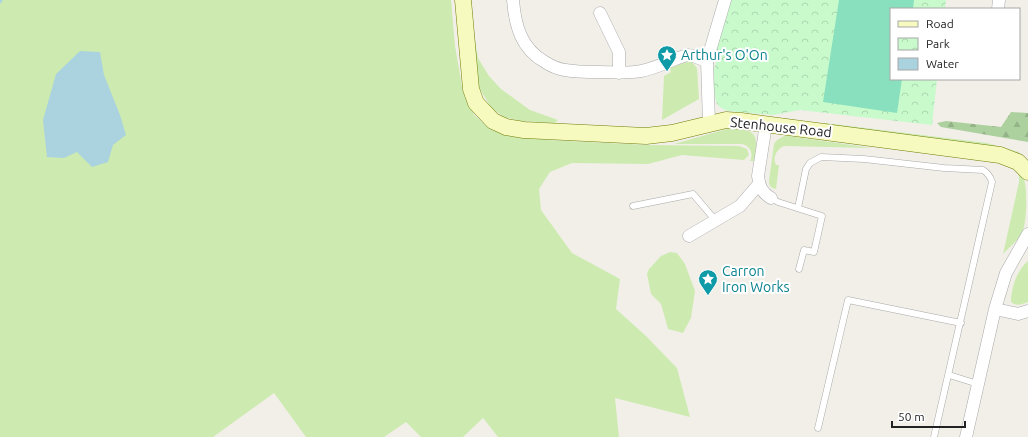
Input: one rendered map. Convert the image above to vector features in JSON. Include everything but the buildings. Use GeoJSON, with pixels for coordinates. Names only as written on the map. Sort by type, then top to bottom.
{"type":"FeatureCollection","features":[{"type":"Feature","properties":{"kind":"street","name":"Stenhouse Road"},"geometry":{"type":"LineString","coordinates":[[463,0],[471,89],[476,103],[493,121],[506,127],[524,130],[646,136],[726,120],[1000,155],[1018,162],[1028,171]]}},
{"type":"Feature","properties":{"kind":"street"},"geometry":{"type":"LineString","coordinates":[[513,0],[516,24],[525,45],[542,61],[554,67],[564,70],[619,73],[643,71],[688,55],[707,61]]}},
{"type":"Feature","properties":{"kind":"street"},"geometry":{"type":"LineString","coordinates":[[709,123],[707,61],[725,0]]}},
{"type":"Feature","properties":{"kind":"street"},"geometry":{"type":"LineString","coordinates":[[600,14],[619,52],[619,73]]}},
{"type":"Feature","properties":{"kind":"street"},"geometry":{"type":"LineString","coordinates":[[766,124],[758,176],[762,191],[771,198]]}},
{"type":"Feature","properties":{"kind":"street"},"geometry":{"type":"LineString","coordinates":[[690,236],[740,206],[759,184]]}},
{"type":"Feature","properties":{"kind":"street"},"geometry":{"type":"LineString","coordinates":[[966,437],[995,309],[1006,273],[1028,234]]}},
{"type":"Feature","properties":{"kind":"street"},"geometry":{"type":"LineString","coordinates":[[1014,259],[1028,251]]}},
{"type":"Feature","properties":{"kind":"street"},"geometry":{"type":"LineString","coordinates":[[995,309],[1018,314],[1028,311]]}},
{"type":"Feature","properties":{"kind":"lane"},"geometry":{"type":"LineString","coordinates":[[798,208],[806,169],[810,163],[821,157],[864,159],[944,168],[983,170],[988,173],[992,182],[934,437]]}},
{"type":"Feature","properties":{"kind":"lane"},"geometry":{"type":"LineString","coordinates":[[632,206],[693,194],[716,221]]}},
{"type":"Feature","properties":{"kind":"lane"},"geometry":{"type":"LineString","coordinates":[[771,198],[778,202],[822,216],[814,252],[804,250],[799,269]]}},
{"type":"Feature","properties":{"kind":"lane"},"geometry":{"type":"LineString","coordinates":[[818,428],[848,300],[961,322]]}},
{"type":"Feature","properties":{"kind":"lane"},"geometry":{"type":"LineString","coordinates":[[948,375],[978,384]]}},
{"type":"Feature","properties":{"kind":"green space"},"geometry":{"type":"Polygon","coordinates":[[[0,0],[451,0],[455,46],[463,92],[474,115],[491,130],[550,140],[648,145],[739,146],[747,149],[749,155],[744,160],[682,155],[648,164],[572,163],[550,172],[539,189],[541,210],[572,253],[620,279],[616,309],[646,336],[677,368],[690,417],[615,398],[619,437],[498,437],[483,418],[463,437],[421,437],[406,422],[384,437],[306,437],[274,393],[213,437],[0,437],[0,0]]]}},
{"type":"Feature","properties":{"kind":"green space"},"geometry":{"type":"Polygon","coordinates":[[[468,0],[478,58],[489,76],[501,89],[530,110],[558,120],[555,123],[520,121],[504,117],[492,109],[475,81],[468,0]]]}},
{"type":"Feature","properties":{"kind":"green space"},"geometry":{"type":"Polygon","coordinates":[[[730,0],[946,0],[945,8],[890,8],[890,80],[937,80],[932,125],[800,110],[773,115],[728,111],[718,105],[715,93],[712,91],[714,69],[719,53],[716,52],[730,0]]]}},
{"type":"Feature","properties":{"kind":"green space"},"geometry":{"type":"Polygon","coordinates":[[[839,0],[914,0],[913,8],[890,8],[890,80],[902,80],[897,113],[823,102],[839,0]]]}},
{"type":"Feature","properties":{"kind":"green space"},"geometry":{"type":"Polygon","coordinates":[[[687,62],[692,62],[697,68],[699,99],[662,120],[664,76],[671,72],[670,68],[687,62]]]}},
{"type":"Feature","properties":{"kind":"green space"},"geometry":{"type":"Polygon","coordinates":[[[1011,112],[1028,113],[1028,142],[941,127],[937,123],[946,121],[1001,127],[1011,112]]]}},
{"type":"Feature","properties":{"kind":"green space"},"geometry":{"type":"Polygon","coordinates":[[[825,123],[987,143],[1019,152],[1018,154],[823,125],[825,123]]]}},
{"type":"Feature","properties":{"kind":"green space"},"geometry":{"type":"Polygon","coordinates":[[[727,129],[745,130],[754,134],[756,139],[756,152],[754,161],[750,161],[752,155],[749,148],[742,144],[674,144],[727,129]]]}},
{"type":"Feature","properties":{"kind":"green space"},"geometry":{"type":"Polygon","coordinates":[[[784,136],[872,148],[784,146],[777,151],[775,156],[776,165],[779,165],[776,189],[769,184],[774,144],[777,140],[784,136]]]}},
{"type":"Feature","properties":{"kind":"green space"},"geometry":{"type":"Polygon","coordinates":[[[1016,170],[1022,175],[1026,188],[1026,213],[1024,228],[1016,241],[1003,254],[1019,182],[1019,176],[1016,170]]]}},
{"type":"Feature","properties":{"kind":"green space"},"geometry":{"type":"Polygon","coordinates":[[[670,252],[677,253],[685,264],[695,291],[691,318],[683,333],[668,329],[661,304],[651,294],[647,274],[649,269],[661,256],[670,252]]]}},
{"type":"Feature","properties":{"kind":"green space"},"geometry":{"type":"Polygon","coordinates":[[[1028,261],[1028,302],[1020,305],[1015,304],[1011,302],[1013,285],[1021,269],[1028,261]]]}},
{"type":"Feature","properties":{"kind":"water"},"geometry":{"type":"Polygon","coordinates":[[[80,51],[100,52],[104,75],[120,115],[126,135],[113,145],[108,162],[92,167],[77,152],[64,158],[47,157],[43,120],[56,74],[80,51]]]}},
{"type":"Feature","properties":{"kind":"place","name":"Arthur's O'On"},"geometry":{"type":"Point","coordinates":[667,72]}},
{"type":"Feature","properties":{"kind":"place","name":"Carron Iron Works"},"geometry":{"type":"Point","coordinates":[708,296]}}]}
